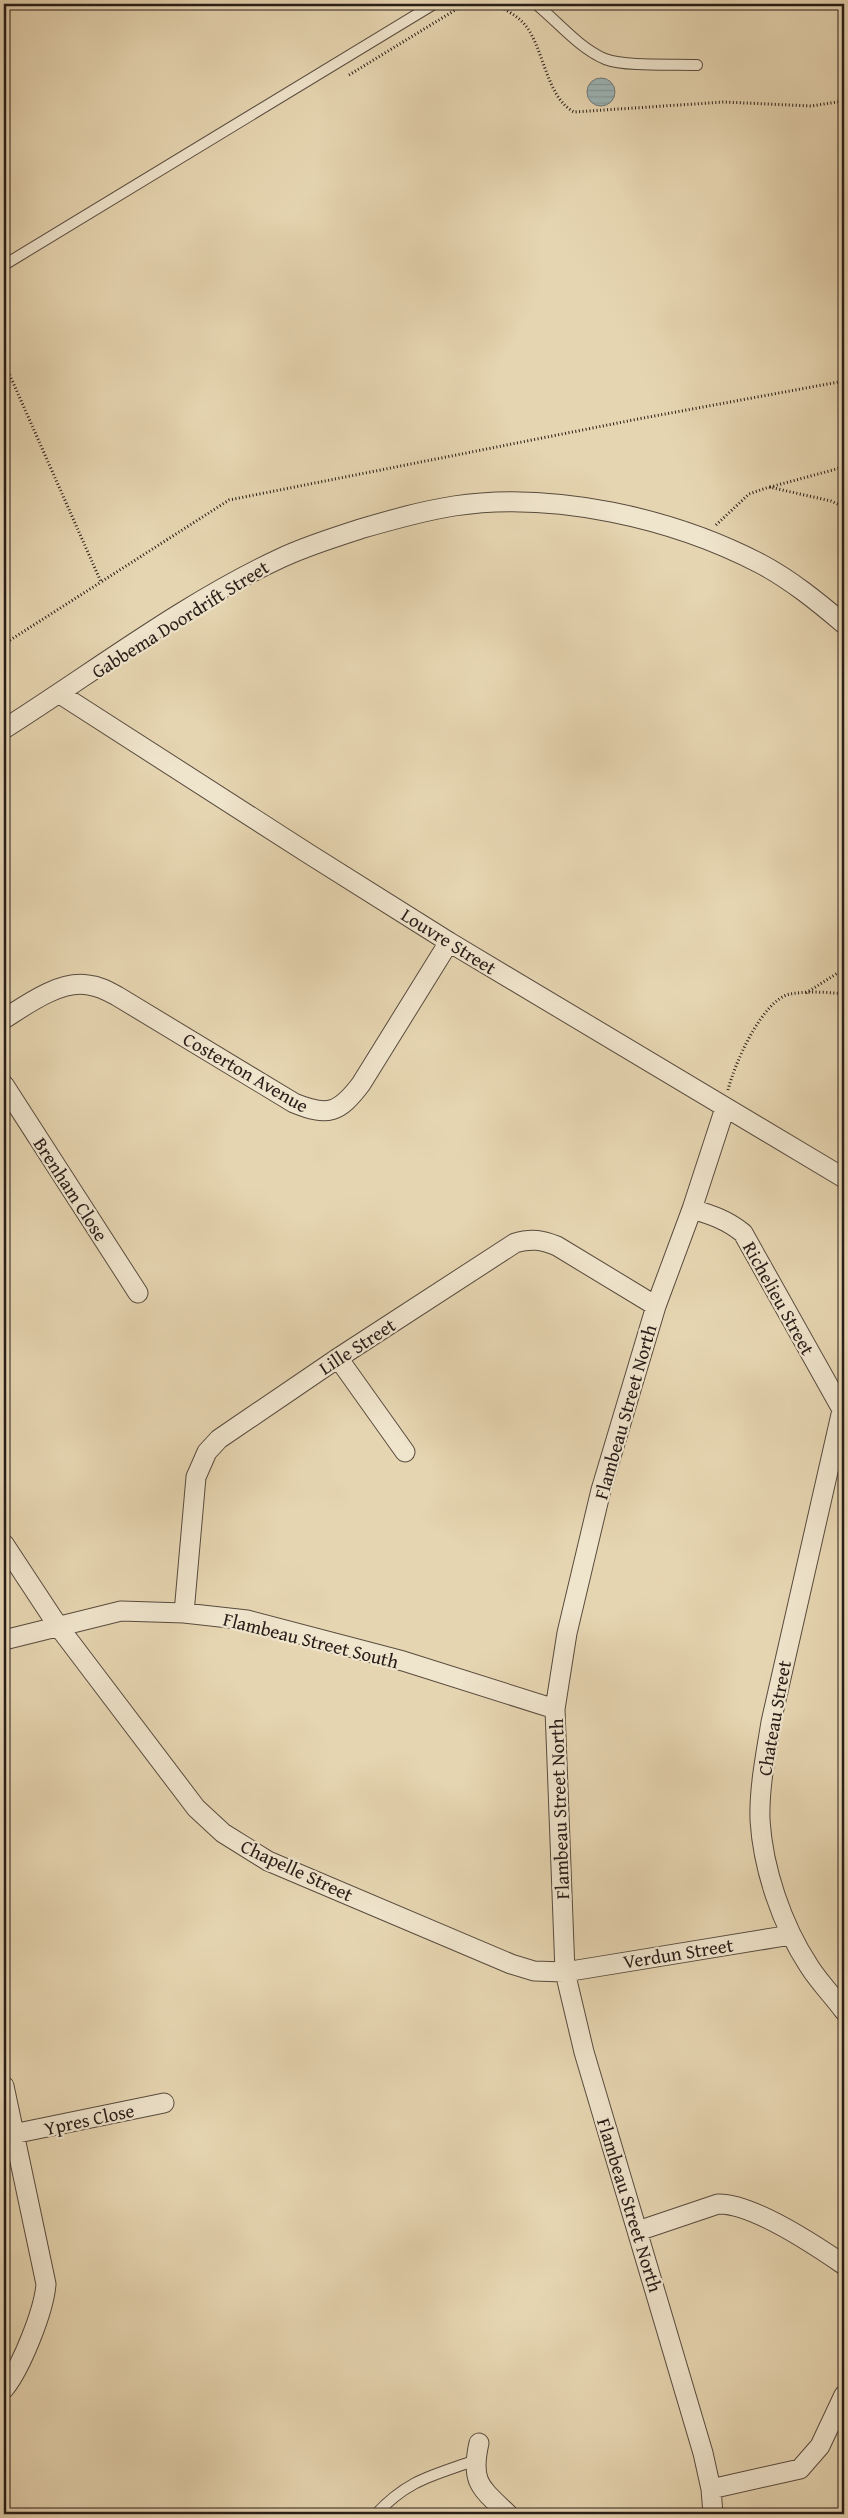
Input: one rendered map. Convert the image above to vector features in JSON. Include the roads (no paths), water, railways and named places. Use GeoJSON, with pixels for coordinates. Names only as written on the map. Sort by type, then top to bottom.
{"type":"FeatureCollection","features":[{"type":"Feature","properties":{"kind":"street","name":"Gabbema Doordrift Street"},"geometry":{"type":"LineString","coordinates":[[4,729],[181,614],[230,584],[282,557],[405,516],[456,506],[510,502],[616,511],[703,538],[762,564],[815,599],[844,624]]}},
{"type":"Feature","properties":{"kind":"street","name":"Louvre Street"},"geometry":{"type":"LineString","coordinates":[[60,694],[308,854],[449,942],[844,1178]]}},
{"type":"Feature","properties":{"kind":"street","name":"Costerton Avenue"},"geometry":{"type":"LineString","coordinates":[[4,1019],[26,1005],[70,986],[86,984],[100,988],[117,996],[294,1104],[314,1111],[325,1112],[338,1108],[350,1099],[361,1084],[449,942]]}},
{"type":"Feature","properties":{"kind":"street","name":"Brenham Close"},"geometry":{"type":"LineString","coordinates":[[4,1085],[138,1293]]}},
{"type":"Feature","properties":{"kind":"street","name":"Flambeau Street North"},"geometry":{"type":"LineString","coordinates":[[713,2514],[711,2489],[703,2453],[584,2052],[565,1972],[555,1709],[567,1633],[601,1490],[656,1306],[692,1209],[725,1108]]}},
{"type":"Feature","properties":{"kind":"street","name":"Richelieu Street"},"geometry":{"type":"LineString","coordinates":[[692,1209],[719,1216],[743,1233],[843,1411]]}},
{"type":"Feature","properties":{"kind":"street","name":"Lille Street"},"geometry":{"type":"LineString","coordinates":[[184,1613],[196,1477],[201,1461],[219,1439],[338,1358],[516,1243],[526,1240],[542,1240],[557,1246],[656,1306]]}},
{"type":"Feature","properties":{"kind":"street"},"geometry":{"type":"LineString","coordinates":[[338,1358],[405,1452]]}},
{"type":"Feature","properties":{"kind":"street","name":"Chateau Street"},"geometry":{"type":"LineString","coordinates":[[843,1411],[771,1722],[763,1770],[760,1819],[766,1860],[791,1935],[809,1966],[844,2011]]}},
{"type":"Feature","properties":{"kind":"street","name":"Chapelle Street"},"geometry":{"type":"LineString","coordinates":[[4,1544],[58,1626],[196,1808],[223,1833],[268,1861],[511,1964],[534,1971],[565,1972]]}},
{"type":"Feature","properties":{"kind":"street","name":"Flambeau Street South"},"geometry":{"type":"LineString","coordinates":[[4,1640],[121,1611],[184,1613],[247,1620],[403,1662],[555,1709]]}},
{"type":"Feature","properties":{"kind":"street","name":"Verdun Street"},"geometry":{"type":"LineString","coordinates":[[565,1972],[791,1935]]}},
{"type":"Feature","properties":{"kind":"street"},"geometry":{"type":"LineString","coordinates":[[4,2086],[46,2284],[40,2314],[14,2373],[4,2389]]}},
{"type":"Feature","properties":{"kind":"street","name":"Ypres Close"},"geometry":{"type":"LineString","coordinates":[[13,2134],[164,2103]]}},
{"type":"Feature","properties":{"kind":"street"},"geometry":{"type":"LineString","coordinates":[[638,2231],[718,2204],[731,2204],[757,2214],[844,2265]]}},
{"type":"Feature","properties":{"kind":"street"},"geometry":{"type":"LineString","coordinates":[[711,2489],[800,2469],[820,2446],[844,2395]]}},
{"type":"Feature","properties":{"kind":"street"},"geometry":{"type":"LineString","coordinates":[[477,2451],[475,2474],[480,2486],[508,2514]]}},
{"type":"Feature","properties":{"kind":"lane"},"geometry":{"type":"LineString","coordinates":[[4,265],[434,4]]}},
{"type":"Feature","properties":{"kind":"lane"},"geometry":{"type":"LineString","coordinates":[[536,4],[588,48],[604,58],[621,62],[697,64]]}},
{"type":"Feature","properties":{"kind":"lane"},"geometry":{"type":"LineString","coordinates":[[376,2514],[392,2497],[414,2482],[477,2451]]}},
{"type":"Feature","properties":{"kind":"water"},"geometry":{"type":"Polygon","coordinates":[[[601,78],[611,82],[615,92],[611,102],[601,106],[591,102],[587,92],[591,82],[601,78]]]}}]}
